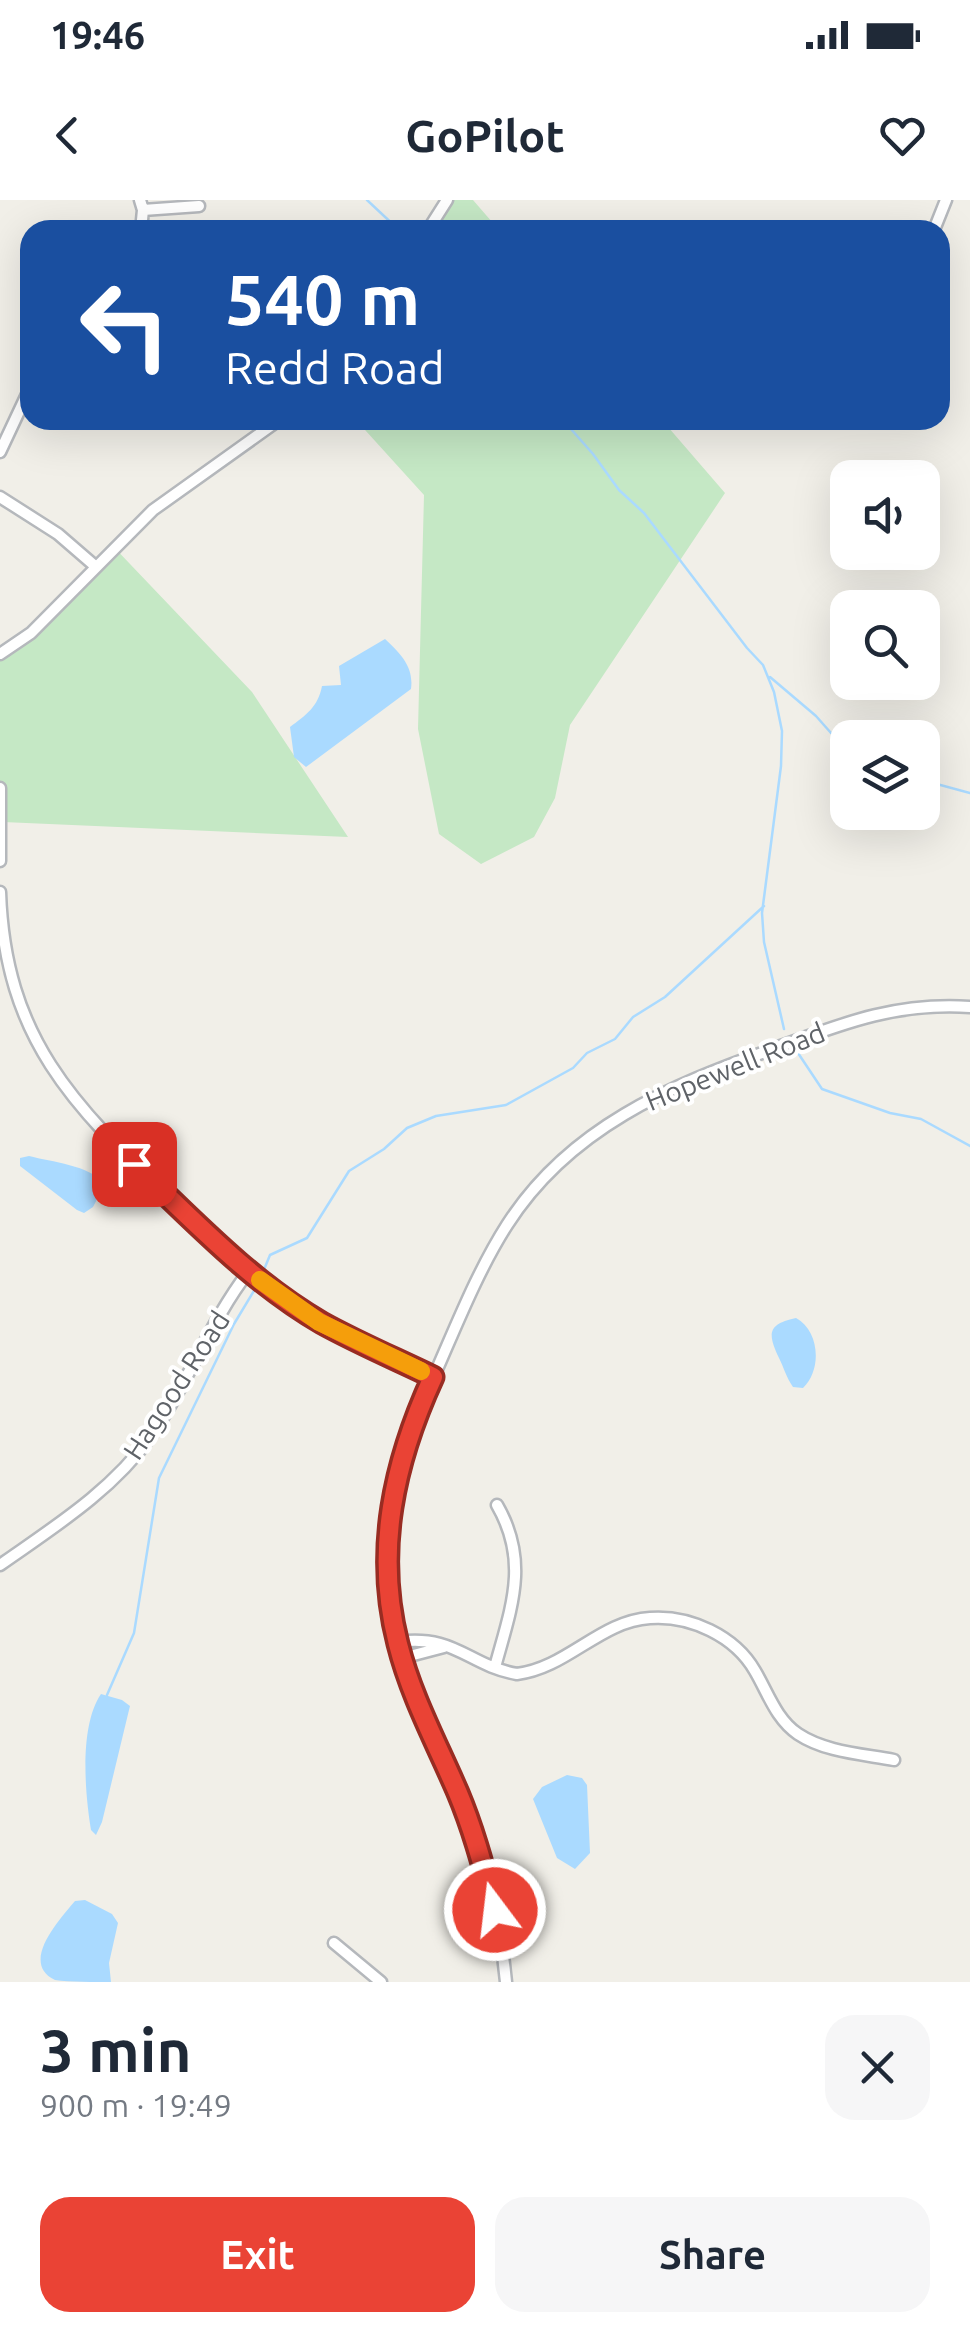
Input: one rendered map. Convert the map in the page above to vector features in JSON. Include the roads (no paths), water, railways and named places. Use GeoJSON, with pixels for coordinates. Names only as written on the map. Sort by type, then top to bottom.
{"type":"FeatureCollection","features":[{"type":"Feature","properties":{"kind":"street"},"geometry":{"type":"LineString","coordinates":[[141,205],[199,206]]}},
{"type":"Feature","properties":{"kind":"street"},"geometry":{"type":"LineString","coordinates":[[0,452],[20,409]]}},
{"type":"Feature","properties":{"kind":"street"},"geometry":{"type":"LineString","coordinates":[[0,654],[31,633],[154,510],[266,430]]}},
{"type":"Feature","properties":{"kind":"street"},"geometry":{"type":"LineString","coordinates":[[0,498],[58,534],[95,566]]}},
{"type":"Feature","properties":{"kind":"street"},"geometry":{"type":"LineString","coordinates":[[0,788],[0,860]]}},
{"type":"Feature","properties":{"kind":"street"},"geometry":{"type":"LineString","coordinates":[[0,892],[7,958],[31,1032],[52,1071],[78,1106],[250,1271],[319,1322],[433,1377]]}},
{"type":"Feature","properties":{"kind":"street","name":"Hopewell Road"},"geometry":{"type":"LineString","coordinates":[[506,1982],[483,1864],[470,1822],[402,1658],[387,1575],[390,1509],[400,1462],[476,1282],[508,1224],[551,1170],[604,1126],[665,1091],[846,1021],[911,1007],[970,1007]]}},
{"type":"Feature","properties":{"kind":"street","name":"Hagood Road"},"geometry":{"type":"LineString","coordinates":[[0,1565],[90,1500],[130,1462],[159,1424],[250,1271]]}},
{"type":"Feature","properties":{"kind":"street"},"geometry":{"type":"LineString","coordinates":[[496,1667],[517,1574],[508,1528],[497,1505]]}},
{"type":"Feature","properties":{"kind":"street"},"geometry":{"type":"LineString","coordinates":[[397,1642],[427,1639],[450,1645],[510,1674],[524,1674],[561,1661],[626,1622],[677,1620],[714,1633],[738,1649],[779,1716],[797,1734],[828,1748],[894,1760]]}},
{"type":"Feature","properties":{"kind":"street"},"geometry":{"type":"LineString","coordinates":[[402,1658],[450,1645]]}},
{"type":"Feature","properties":{"kind":"street"},"geometry":{"type":"LineString","coordinates":[[334,1944],[381,1982]]}},
{"type":"Feature","properties":{"kind":"water"},"geometry":{"type":"Polygon","coordinates":[[[385,639],[408,667],[411,689],[306,767],[294,757],[290,727],[314,705],[322,686],[341,685],[339,666],[385,639]]]}},
{"type":"Feature","properties":{"kind":"water"},"geometry":{"type":"Polygon","coordinates":[[[29,1156],[70,1165],[98,1178],[105,1184],[93,1207],[84,1213],[77,1210],[20,1166],[20,1158],[29,1156]]]}},
{"type":"Feature","properties":{"kind":"water"},"geometry":{"type":"Polygon","coordinates":[[[796,1318],[810,1332],[816,1351],[813,1371],[803,1388],[793,1387],[772,1336],[780,1323],[796,1318]]]}},
{"type":"Feature","properties":{"kind":"water"},"geometry":{"type":"Polygon","coordinates":[[[101,1694],[130,1706],[96,1835],[91,1830],[89,1815],[86,1760],[89,1724],[101,1694]]]}},
{"type":"Feature","properties":{"kind":"water"},"geometry":{"type":"Polygon","coordinates":[[[567,1775],[582,1778],[587,1785],[590,1853],[575,1869],[557,1858],[533,1799],[542,1787],[567,1775]]]}},
{"type":"Feature","properties":{"kind":"water"},"geometry":{"type":"Polygon","coordinates":[[[85,1900],[112,1914],[118,1923],[109,1963],[111,1982],[55,1980],[41,1963],[53,1929],[75,1901],[85,1900]]]}},
{"type":"Feature","properties":{"kind":"waterway"},"geometry":{"type":"LineString","coordinates":[[367,200],[388,220]]}},
{"type":"Feature","properties":{"kind":"waterway"},"geometry":{"type":"LineString","coordinates":[[572,430],[619,490],[644,513],[763,665],[774,692],[782,731],[781,766],[762,913],[764,942],[784,1029]]}},
{"type":"Feature","properties":{"kind":"waterway"},"geometry":{"type":"LineString","coordinates":[[770,677],[830,732]]}},
{"type":"Feature","properties":{"kind":"waterway"},"geometry":{"type":"LineString","coordinates":[[940,785],[970,793]]}},
{"type":"Feature","properties":{"kind":"waterway"},"geometry":{"type":"LineString","coordinates":[[261,1277],[270,1255],[307,1238],[349,1171],[384,1149],[407,1128],[436,1116],[506,1105],[573,1068],[587,1053],[615,1039],[633,1017],[665,997],[764,906]]}},
{"type":"Feature","properties":{"kind":"waterway"},"geometry":{"type":"LineString","coordinates":[[798,1053],[822,1089],[890,1113],[921,1119],[970,1146]]}},
{"type":"Feature","properties":{"kind":"waterway"},"geometry":{"type":"LineString","coordinates":[[107,1695],[134,1633],[159,1478],[234,1324],[258,1284]]}}]}
